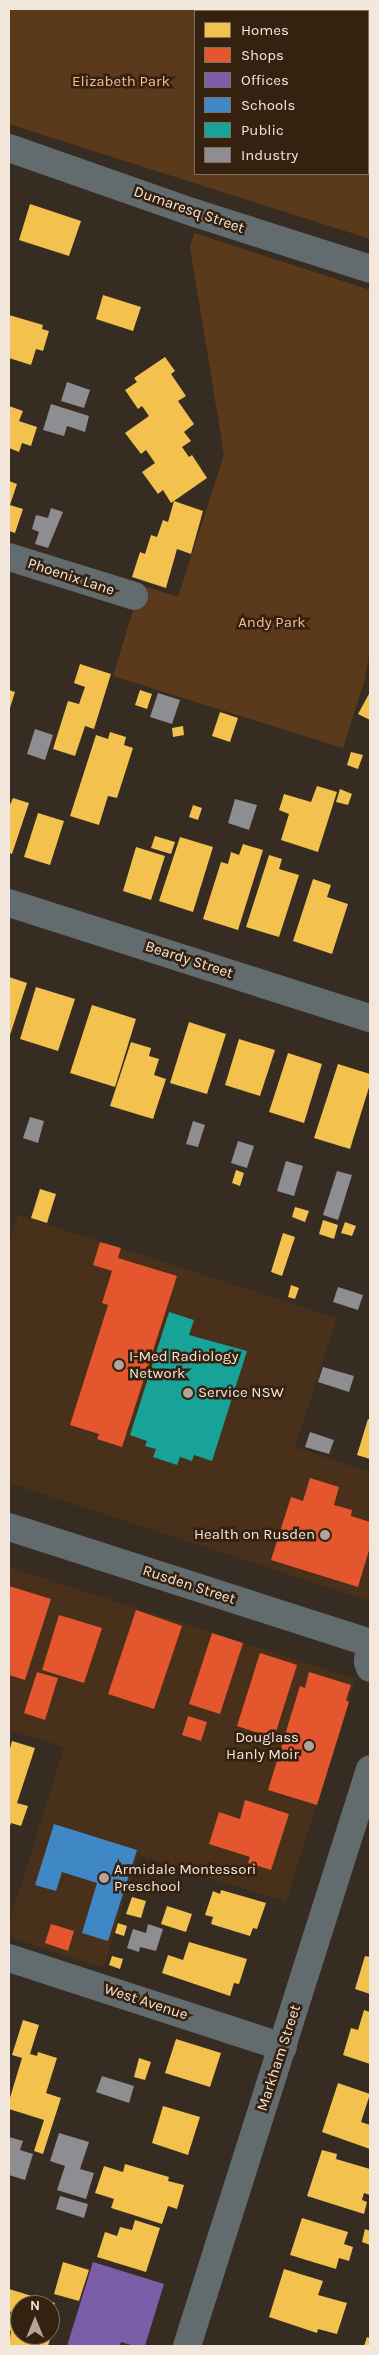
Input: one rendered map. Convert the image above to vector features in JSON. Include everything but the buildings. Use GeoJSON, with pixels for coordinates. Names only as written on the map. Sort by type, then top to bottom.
{"type":"FeatureCollection","features":[{"type":"Feature","properties":{"kind":"street","name":"Dumaresq Street"},"geometry":{"type":"LineString","coordinates":[[9,148],[195,212],[370,269]]}},
{"type":"Feature","properties":{"kind":"street","name":"Phoenix Lane"},"geometry":{"type":"LineString","coordinates":[[9,557],[134,596]]}},
{"type":"Feature","properties":{"kind":"street","name":"Beardy Street"},"geometry":{"type":"LineString","coordinates":[[9,903],[370,1018]]}},
{"type":"Feature","properties":{"kind":"street","name":"Rusden Street"},"geometry":{"type":"LineString","coordinates":[[9,1527],[370,1642]]}},
{"type":"Feature","properties":{"kind":"street"},"geometry":{"type":"LineString","coordinates":[[370,1642],[368,1662],[370,1668]]}},
{"type":"Feature","properties":{"kind":"street","name":"Markham Street"},"geometry":{"type":"LineString","coordinates":[[187,2346],[370,1769]]}},
{"type":"Feature","properties":{"kind":"street","name":"West Avenue"},"geometry":{"type":"LineString","coordinates":[[9,1958],[283,2046]]}},
{"type":"Feature","properties":{"kind":"shaded area"},"geometry":{"type":"Polygon","coordinates":[[[18,1215],[337,1318],[295,1447],[370,1472],[370,1601],[9,1483],[9,1244],[18,1215]]]}},
{"type":"Feature","properties":{"kind":"shaded area"},"geometry":{"type":"Polygon","coordinates":[[[9,1567],[356,1679],[286,1902],[138,1855],[103,1968],[9,1937],[9,1924],[64,1747],[9,1730],[9,1567]]]}},
{"type":"Feature","properties":{"kind":"green space","name":"Elizabeth Park"},"geometry":{"type":"Polygon","coordinates":[[[11,9],[370,9],[370,239],[9,124],[9,17],[11,9]]]}},
{"type":"Feature","properties":{"kind":"green space","name":"Andy Park"},"geometry":{"type":"Polygon","coordinates":[[[194,233],[370,290],[370,649],[365,679],[343,748],[113,676],[141,585],[178,597],[224,455],[190,247],[194,233]]]}},
{"type":"Feature","properties":{"kind":"place","name":"I-Med Radiology Network"},"geometry":{"type":"Point","coordinates":[119,1365]}},
{"type":"Feature","properties":{"kind":"place","name":"Service NSW"},"geometry":{"type":"Point","coordinates":[188,1393]}},
{"type":"Feature","properties":{"kind":"place","name":"Health on Rusden"},"geometry":{"type":"Point","coordinates":[325,1535]}},
{"type":"Feature","properties":{"kind":"place","name":"Douglass Hanly Moir"},"geometry":{"type":"Point","coordinates":[309,1746]}},
{"type":"Feature","properties":{"kind":"place","name":"Armidale Montessori Preschool"},"geometry":{"type":"Point","coordinates":[104,1878]}}]}
